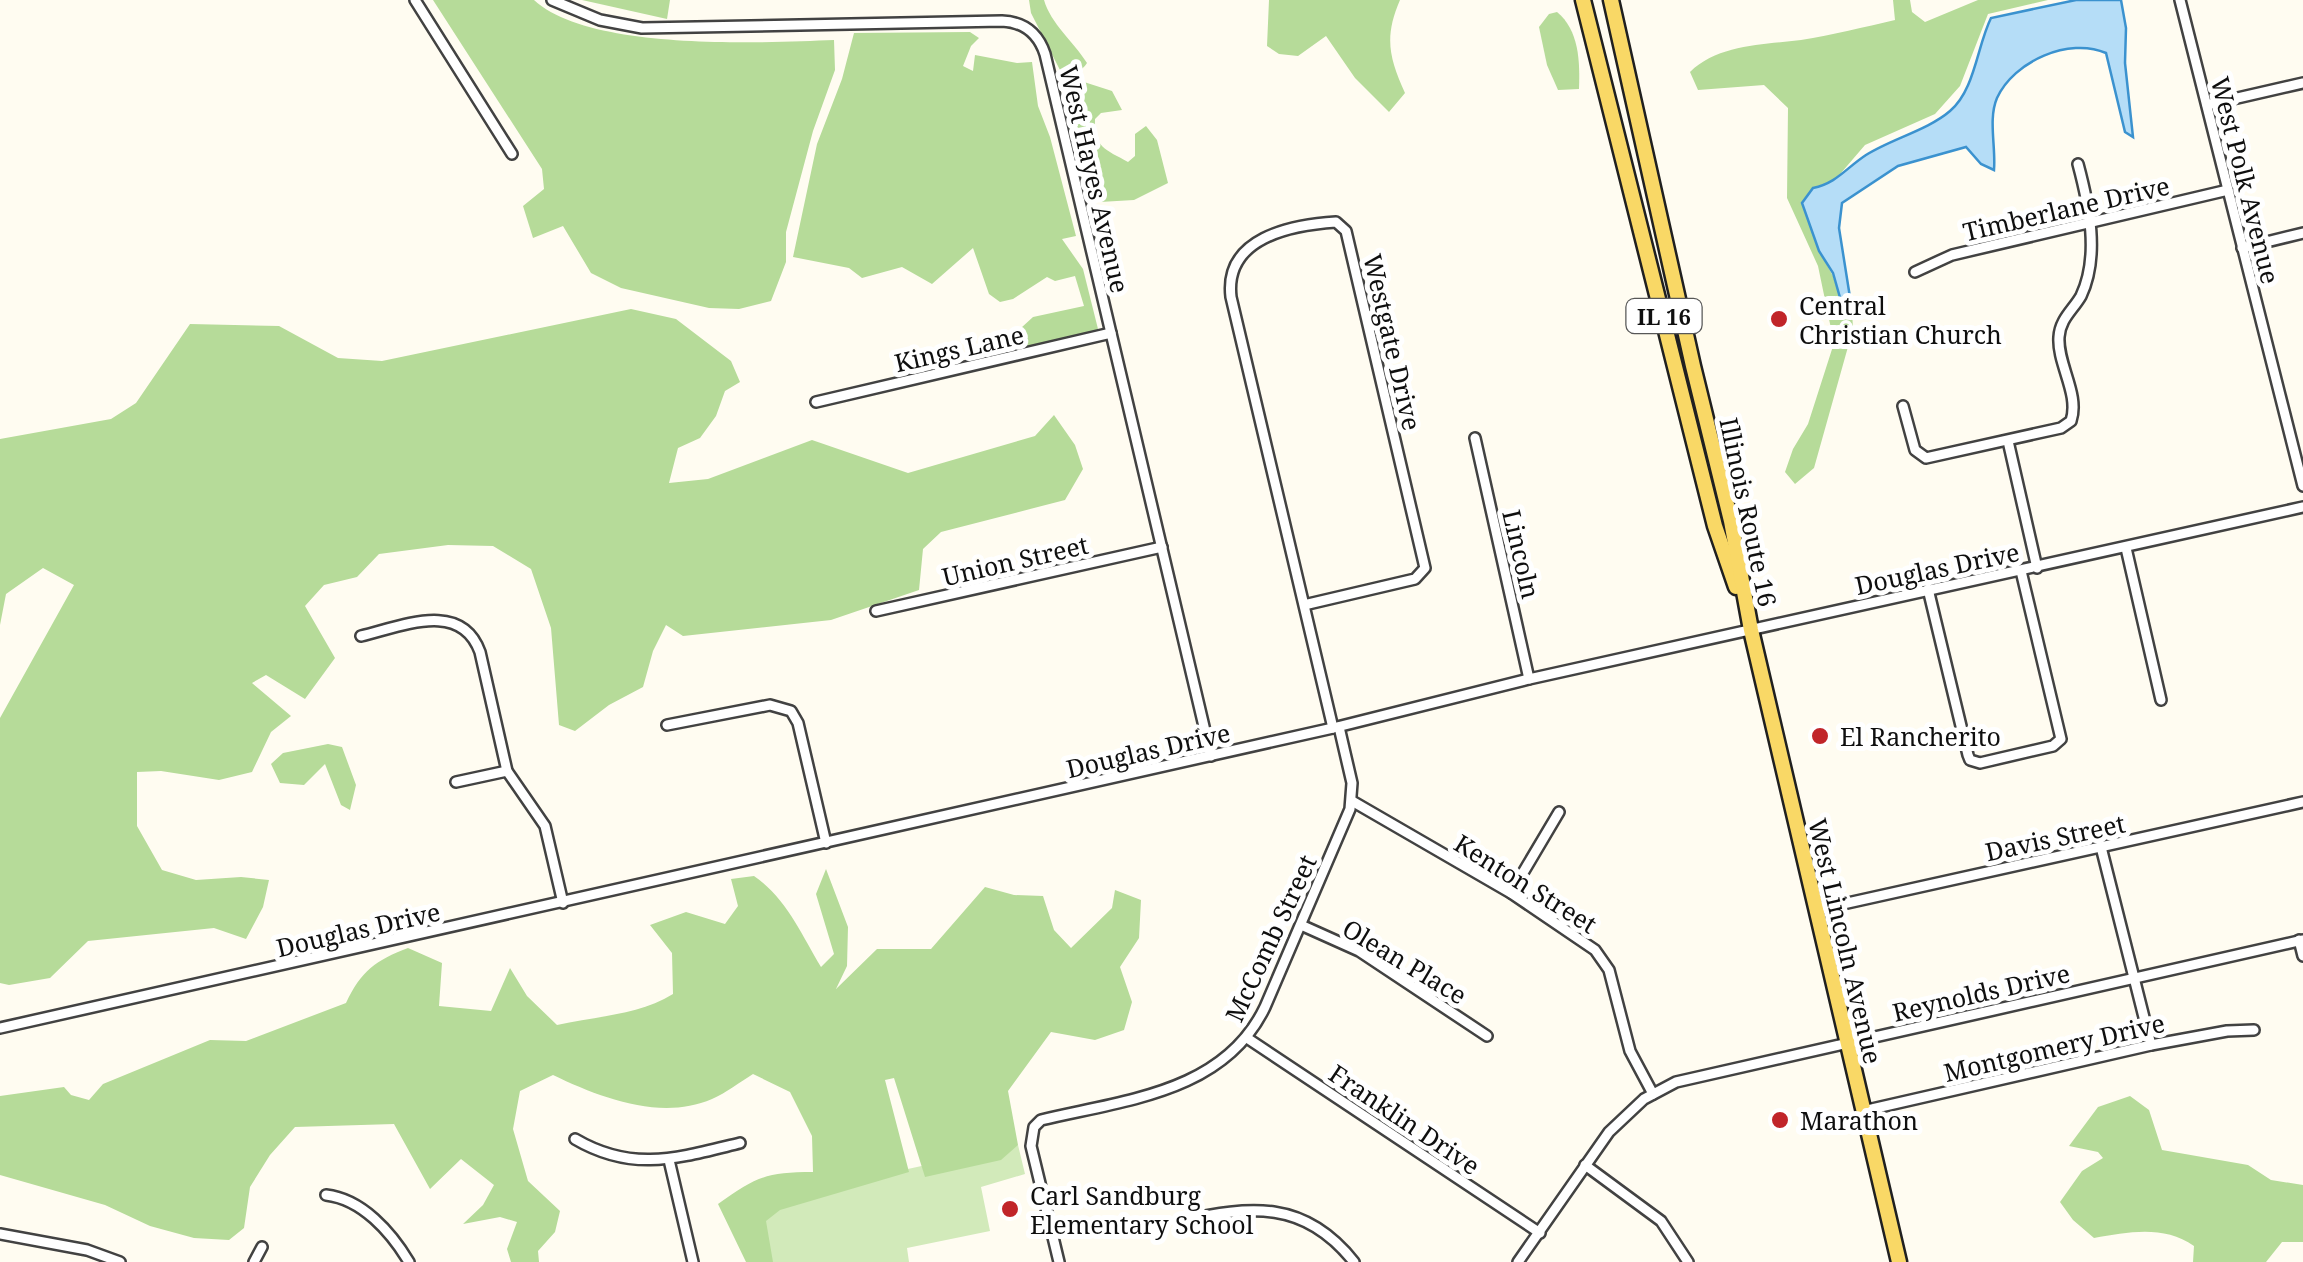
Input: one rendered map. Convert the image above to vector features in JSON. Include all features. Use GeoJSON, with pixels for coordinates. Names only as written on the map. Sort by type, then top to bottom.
{"type":"FeatureCollection","features":[{"type":"Feature","properties":{"kind":"main road","name":"Illinois Route 16"},"geometry":{"type":"LineString","coordinates":[[1583,0],[1715,526],[1751,630]]}},
{"type":"Feature","properties":{"kind":"main road","name":"Illinois Route 16"},"geometry":{"type":"LineString","coordinates":[[1611,0],[1731,521],[1751,630]]}},
{"type":"Feature","properties":{"kind":"main road","name":"West Lincoln Avenue"},"geometry":{"type":"LineString","coordinates":[[1751,630],[1900,1262]]}},
{"type":"Feature","properties":{"kind":"street"},"geometry":{"type":"LineString","coordinates":[[415,0],[512,154]]}},
{"type":"Feature","properties":{"kind":"street","name":"West Hayes Avenue"},"geometry":{"type":"LineString","coordinates":[[552,0],[600,20],[642,28],[1002,21],[1030,29],[1045,54],[1211,756]]}},
{"type":"Feature","properties":{"kind":"street","name":"West Polk Avenue"},"geometry":{"type":"LineString","coordinates":[[2180,0],[2303,486]]}},
{"type":"Feature","properties":{"kind":"street"},"geometry":{"type":"LineString","coordinates":[[2207,105],[2303,83]]}},
{"type":"Feature","properties":{"kind":"street"},"geometry":{"type":"LineString","coordinates":[[1903,406],[1915,450],[1926,458],[2061,428],[2074,416],[2059,338],[2065,317],[2083,289],[2090,250],[2090,224],[2078,164]]}},
{"type":"Feature","properties":{"kind":"street","name":"Timberlane Drive"},"geometry":{"type":"LineString","coordinates":[[1915,272],[1952,255],[2228,190]]}},
{"type":"Feature","properties":{"kind":"street","name":"Westgate Drive"},"geometry":{"type":"LineString","coordinates":[[1304,604],[1415,579],[1425,568],[1346,231],[1336,222],[1258,240],[1242,253],[1230,282],[1304,604],[1336,728]]}},
{"type":"Feature","properties":{"kind":"street"},"geometry":{"type":"LineString","coordinates":[[2242,248],[2303,233]]}},
{"type":"Feature","properties":{"kind":"street","name":"Kings Lane"},"geometry":{"type":"LineString","coordinates":[[816,402],[1111,333]]}},
{"type":"Feature","properties":{"kind":"street","name":"Lincoln"},"geometry":{"type":"LineString","coordinates":[[1475,438],[1529,679]]}},
{"type":"Feature","properties":{"kind":"street"},"geometry":{"type":"LineString","coordinates":[[2008,440],[2037,568]]}},
{"type":"Feature","properties":{"kind":"street","name":"Douglas Drive"},"geometry":{"type":"LineString","coordinates":[[0,1028],[1336,728],[1529,679],[2303,507]]}},
{"type":"Feature","properties":{"kind":"street","name":"Union Street"},"geometry":{"type":"LineString","coordinates":[[876,611],[1162,547]]}},
{"type":"Feature","properties":{"kind":"street"},"geometry":{"type":"LineString","coordinates":[[2126,548],[2162,700]]}},
{"type":"Feature","properties":{"kind":"street"},"geometry":{"type":"LineString","coordinates":[[1928,589],[1968,755],[1970,760],[1980,763],[2053,746],[2061,740],[2022,572]]}},
{"type":"Feature","properties":{"kind":"street"},"geometry":{"type":"LineString","coordinates":[[361,636],[437,620],[464,628],[480,652],[508,770],[545,826],[564,903]]}},
{"type":"Feature","properties":{"kind":"street"},"geometry":{"type":"LineString","coordinates":[[667,725],[770,705],[791,710],[798,723],[826,844]]}},
{"type":"Feature","properties":{"kind":"street","name":"McComb Street"},"geometry":{"type":"LineString","coordinates":[[1058,1262],[1030,1146],[1034,1127],[1041,1120],[1186,1083],[1217,1066],[1246,1038],[1265,1007],[1346,821],[1352,800],[1350,776],[1336,728]]}},
{"type":"Feature","properties":{"kind":"street"},"geometry":{"type":"LineString","coordinates":[[456,782],[508,770]]}},
{"type":"Feature","properties":{"kind":"street","name":"Kenton Street"},"geometry":{"type":"LineString","coordinates":[[1352,800],[1586,941],[1603,959],[1613,982],[1630,1051],[1653,1094]]}},
{"type":"Feature","properties":{"kind":"street","name":"Davis Street"},"geometry":{"type":"LineString","coordinates":[[1816,910],[2303,802]]}},
{"type":"Feature","properties":{"kind":"street"},"geometry":{"type":"LineString","coordinates":[[1511,893],[1560,812]]}},
{"type":"Feature","properties":{"kind":"street"},"geometry":{"type":"LineString","coordinates":[[2101,848],[2151,1045]]}},
{"type":"Feature","properties":{"kind":"street","name":"Olean Place"},"geometry":{"type":"LineString","coordinates":[[1300,925],[1376,962],[1487,1036]]}},
{"type":"Feature","properties":{"kind":"street","name":"Reynolds Drive"},"geometry":{"type":"LineString","coordinates":[[1518,1262],[1608,1132],[1653,1094],[1692,1076],[2301,940],[2303,956]]}},
{"type":"Feature","properties":{"kind":"street","name":"Montgomery Drive"},"geometry":{"type":"LineString","coordinates":[[1863,1111],[2151,1045],[2254,1030]]}},
{"type":"Feature","properties":{"kind":"street","name":"Franklin Drive"},"geometry":{"type":"LineString","coordinates":[[1246,1038],[1540,1234]]}},
{"type":"Feature","properties":{"kind":"street"},"geometry":{"type":"LineString","coordinates":[[574,1139],[613,1157],[644,1161],[669,1160],[740,1143]]}},
{"type":"Feature","properties":{"kind":"street"},"geometry":{"type":"LineString","coordinates":[[669,1160],[693,1262]]}},
{"type":"Feature","properties":{"kind":"street"},"geometry":{"type":"LineString","coordinates":[[1585,1165],[1660,1221],[1688,1262]]}},
{"type":"Feature","properties":{"kind":"street"},"geometry":{"type":"LineString","coordinates":[[326,1195],[342,1196],[363,1210],[388,1233],[409,1262]]}},
{"type":"Feature","properties":{"kind":"street"},"geometry":{"type":"LineString","coordinates":[[1180,1221],[1249,1209],[1285,1214],[1330,1236],[1354,1262]]}},
{"type":"Feature","properties":{"kind":"street"},"geometry":{"type":"LineString","coordinates":[[0,1234],[87,1250],[120,1262]]}},
{"type":"Feature","properties":{"kind":"street"},"geometry":{"type":"LineString","coordinates":[[254,1262],[262,1246]]}},
{"type":"Feature","properties":{"kind":"green space"},"geometry":{"type":"Polygon","coordinates":[[[433,0],[534,0],[560,16],[634,36],[722,42],[834,40],[835,70],[813,131],[786,232],[786,262],[771,301],[739,309],[709,308],[621,288],[591,273],[563,226],[533,238],[523,206],[544,189],[542,169],[433,0]]]}},
{"type":"Feature","properties":{"kind":"green space"},"geometry":{"type":"Polygon","coordinates":[[[582,0],[670,0],[667,19],[582,0]]]}},
{"type":"Feature","properties":{"kind":"green space"},"geometry":{"type":"Polygon","coordinates":[[[1029,0],[1044,0],[1057,25],[1087,63],[1082,69],[1062,74],[1031,13],[1029,0]]]}},
{"type":"Feature","properties":{"kind":"green space"},"geometry":{"type":"Polygon","coordinates":[[[1269,0],[1400,0],[1390,47],[1405,93],[1389,112],[1355,78],[1326,36],[1298,56],[1279,54],[1267,46],[1269,0]]]}},
{"type":"Feature","properties":{"kind":"green space"},"geometry":{"type":"Polygon","coordinates":[[[1893,0],[1910,0],[1912,12],[1925,22],[1978,0],[2048,0],[1988,14],[1960,86],[1935,114],[1865,145],[1835,180],[1813,188],[1819,251],[1841,301],[1852,310],[1853,329],[1814,468],[1795,484],[1785,472],[1808,424],[1834,343],[1818,266],[1787,198],[1788,108],[1764,85],[1698,90],[1690,72],[1728,51],[1895,20],[1893,0]]]}},
{"type":"Feature","properties":{"kind":"green space"},"geometry":{"type":"Polygon","coordinates":[[[1557,12],[1574,37],[1579,89],[1558,90],[1547,65],[1539,27],[1549,14],[1557,12]]]}},
{"type":"Feature","properties":{"kind":"green space"},"geometry":{"type":"Polygon","coordinates":[[[970,32],[979,38],[963,66],[973,71],[975,55],[1032,62],[1038,106],[1076,236],[1062,239],[1083,269],[1099,333],[1020,349],[1021,328],[1033,317],[1084,306],[1075,276],[1055,281],[1047,277],[1013,299],[1000,302],[989,294],[973,248],[932,284],[902,267],[862,278],[849,268],[793,257],[817,144],[842,79],[854,33],[970,32]]]}},
{"type":"Feature","properties":{"kind":"green space"},"geometry":{"type":"Polygon","coordinates":[[[1084,82],[1112,91],[1122,110],[1101,113],[1095,119],[1096,136],[1102,146],[1128,162],[1135,156],[1135,134],[1146,126],[1157,140],[1168,183],[1134,200],[1100,202],[1077,162],[1067,131],[1067,101],[1072,87],[1084,82]]]}},
{"type":"Feature","properties":{"kind":"green space"},"geometry":{"type":"Polygon","coordinates":[[[631,309],[676,319],[731,361],[740,382],[725,391],[716,416],[700,438],[678,448],[669,483],[708,479],[812,440],[908,473],[1035,436],[1054,415],[1075,445],[1083,469],[1065,500],[941,532],[923,549],[919,590],[831,620],[683,636],[666,625],[653,651],[643,687],[609,705],[575,731],[559,725],[551,628],[531,569],[493,546],[448,545],[379,554],[357,577],[324,585],[305,606],[335,658],[305,699],[266,675],[252,683],[291,716],[271,732],[252,772],[219,780],[161,771],[137,772],[137,826],[162,870],[196,880],[269,880],[263,907],[246,939],[214,928],[88,941],[50,978],[0,983],[0,718],[74,585],[43,568],[6,594],[0,625],[0,439],[111,419],[136,403],[190,324],[279,326],[338,358],[382,361],[631,309]]]}},
{"type":"Feature","properties":{"kind":"green space"},"geometry":{"type":"Polygon","coordinates":[[[328,744],[342,747],[356,785],[350,810],[341,805],[325,764],[304,785],[280,783],[271,764],[283,753],[328,744]]]}},
{"type":"Feature","properties":{"kind":"green space"},"geometry":{"type":"Polygon","coordinates":[[[826,869],[848,927],[847,966],[836,989],[877,949],[931,949],[985,887],[1014,895],[1043,896],[1054,930],[1071,948],[1112,908],[1115,890],[1141,900],[1139,938],[1120,967],[1132,1002],[1124,1030],[1095,1040],[1051,1032],[1008,1091],[1018,1145],[1001,1160],[925,1177],[894,1078],[885,1080],[909,1172],[780,1210],[766,1221],[773,1262],[746,1262],[718,1204],[762,1178],[813,1172],[812,1136],[790,1092],[753,1074],[712,1099],[672,1108],[611,1099],[553,1075],[520,1091],[513,1129],[528,1181],[560,1211],[555,1232],[538,1251],[539,1262],[511,1262],[507,1249],[517,1222],[500,1217],[463,1224],[483,1205],[494,1185],[461,1159],[430,1189],[394,1124],[295,1127],[270,1155],[250,1187],[244,1228],[229,1240],[194,1238],[150,1226],[105,1205],[0,1175],[0,1096],[64,1087],[71,1095],[89,1100],[103,1084],[210,1040],[246,1041],[346,1003],[371,968],[408,948],[442,963],[439,1006],[491,1011],[510,968],[527,996],[557,1025],[617,1014],[673,994],[672,953],[650,925],[686,912],[725,924],[738,906],[731,879],[754,876],[784,906],[821,967],[834,954],[816,894],[826,869]]]}},
{"type":"Feature","properties":{"kind":"green space"},"geometry":{"type":"Polygon","coordinates":[[[2130,1096],[2149,1110],[2162,1150],[2248,1165],[2271,1180],[2303,1185],[2303,1242],[2282,1242],[2266,1262],[2193,1262],[2194,1246],[2171,1235],[2133,1232],[2094,1238],[2060,1202],[2082,1171],[2103,1158],[2098,1152],[2069,1146],[2098,1107],[2130,1096]]]}},
{"type":"Feature","properties":{"kind":"green space"},"geometry":{"type":"Polygon","coordinates":[[[1018,1145],[1025,1174],[981,1187],[990,1231],[907,1248],[909,1262],[759,1262],[747,1204],[1018,1145]]]}},
{"type":"Feature","properties":{"kind":"water"},"geometry":{"type":"Polygon","coordinates":[[[2076,0],[2121,0],[2133,137],[2125,132],[2106,53],[2076,48],[2060,50],[2029,63],[2005,85],[1994,106],[1994,170],[1981,164],[1966,147],[1898,166],[1842,203],[1839,228],[1852,310],[1841,301],[1802,203],[1813,188],[1835,179],[1866,155],[1950,111],[1965,92],[1991,18],[2076,0]]]}},
{"type":"Feature","properties":{"kind":"place","name":"Central Christian Church"},"geometry":{"type":"Point","coordinates":[1779,319]}},
{"type":"Feature","properties":{"kind":"place","name":"El Rancherito"},"geometry":{"type":"Point","coordinates":[1820,736]}},
{"type":"Feature","properties":{"kind":"place","name":"Marathon"},"geometry":{"type":"Point","coordinates":[1780,1120]}},
{"type":"Feature","properties":{"kind":"place","name":"Carl Sandburg Elementary School"},"geometry":{"type":"Point","coordinates":[1010,1209]}}]}
